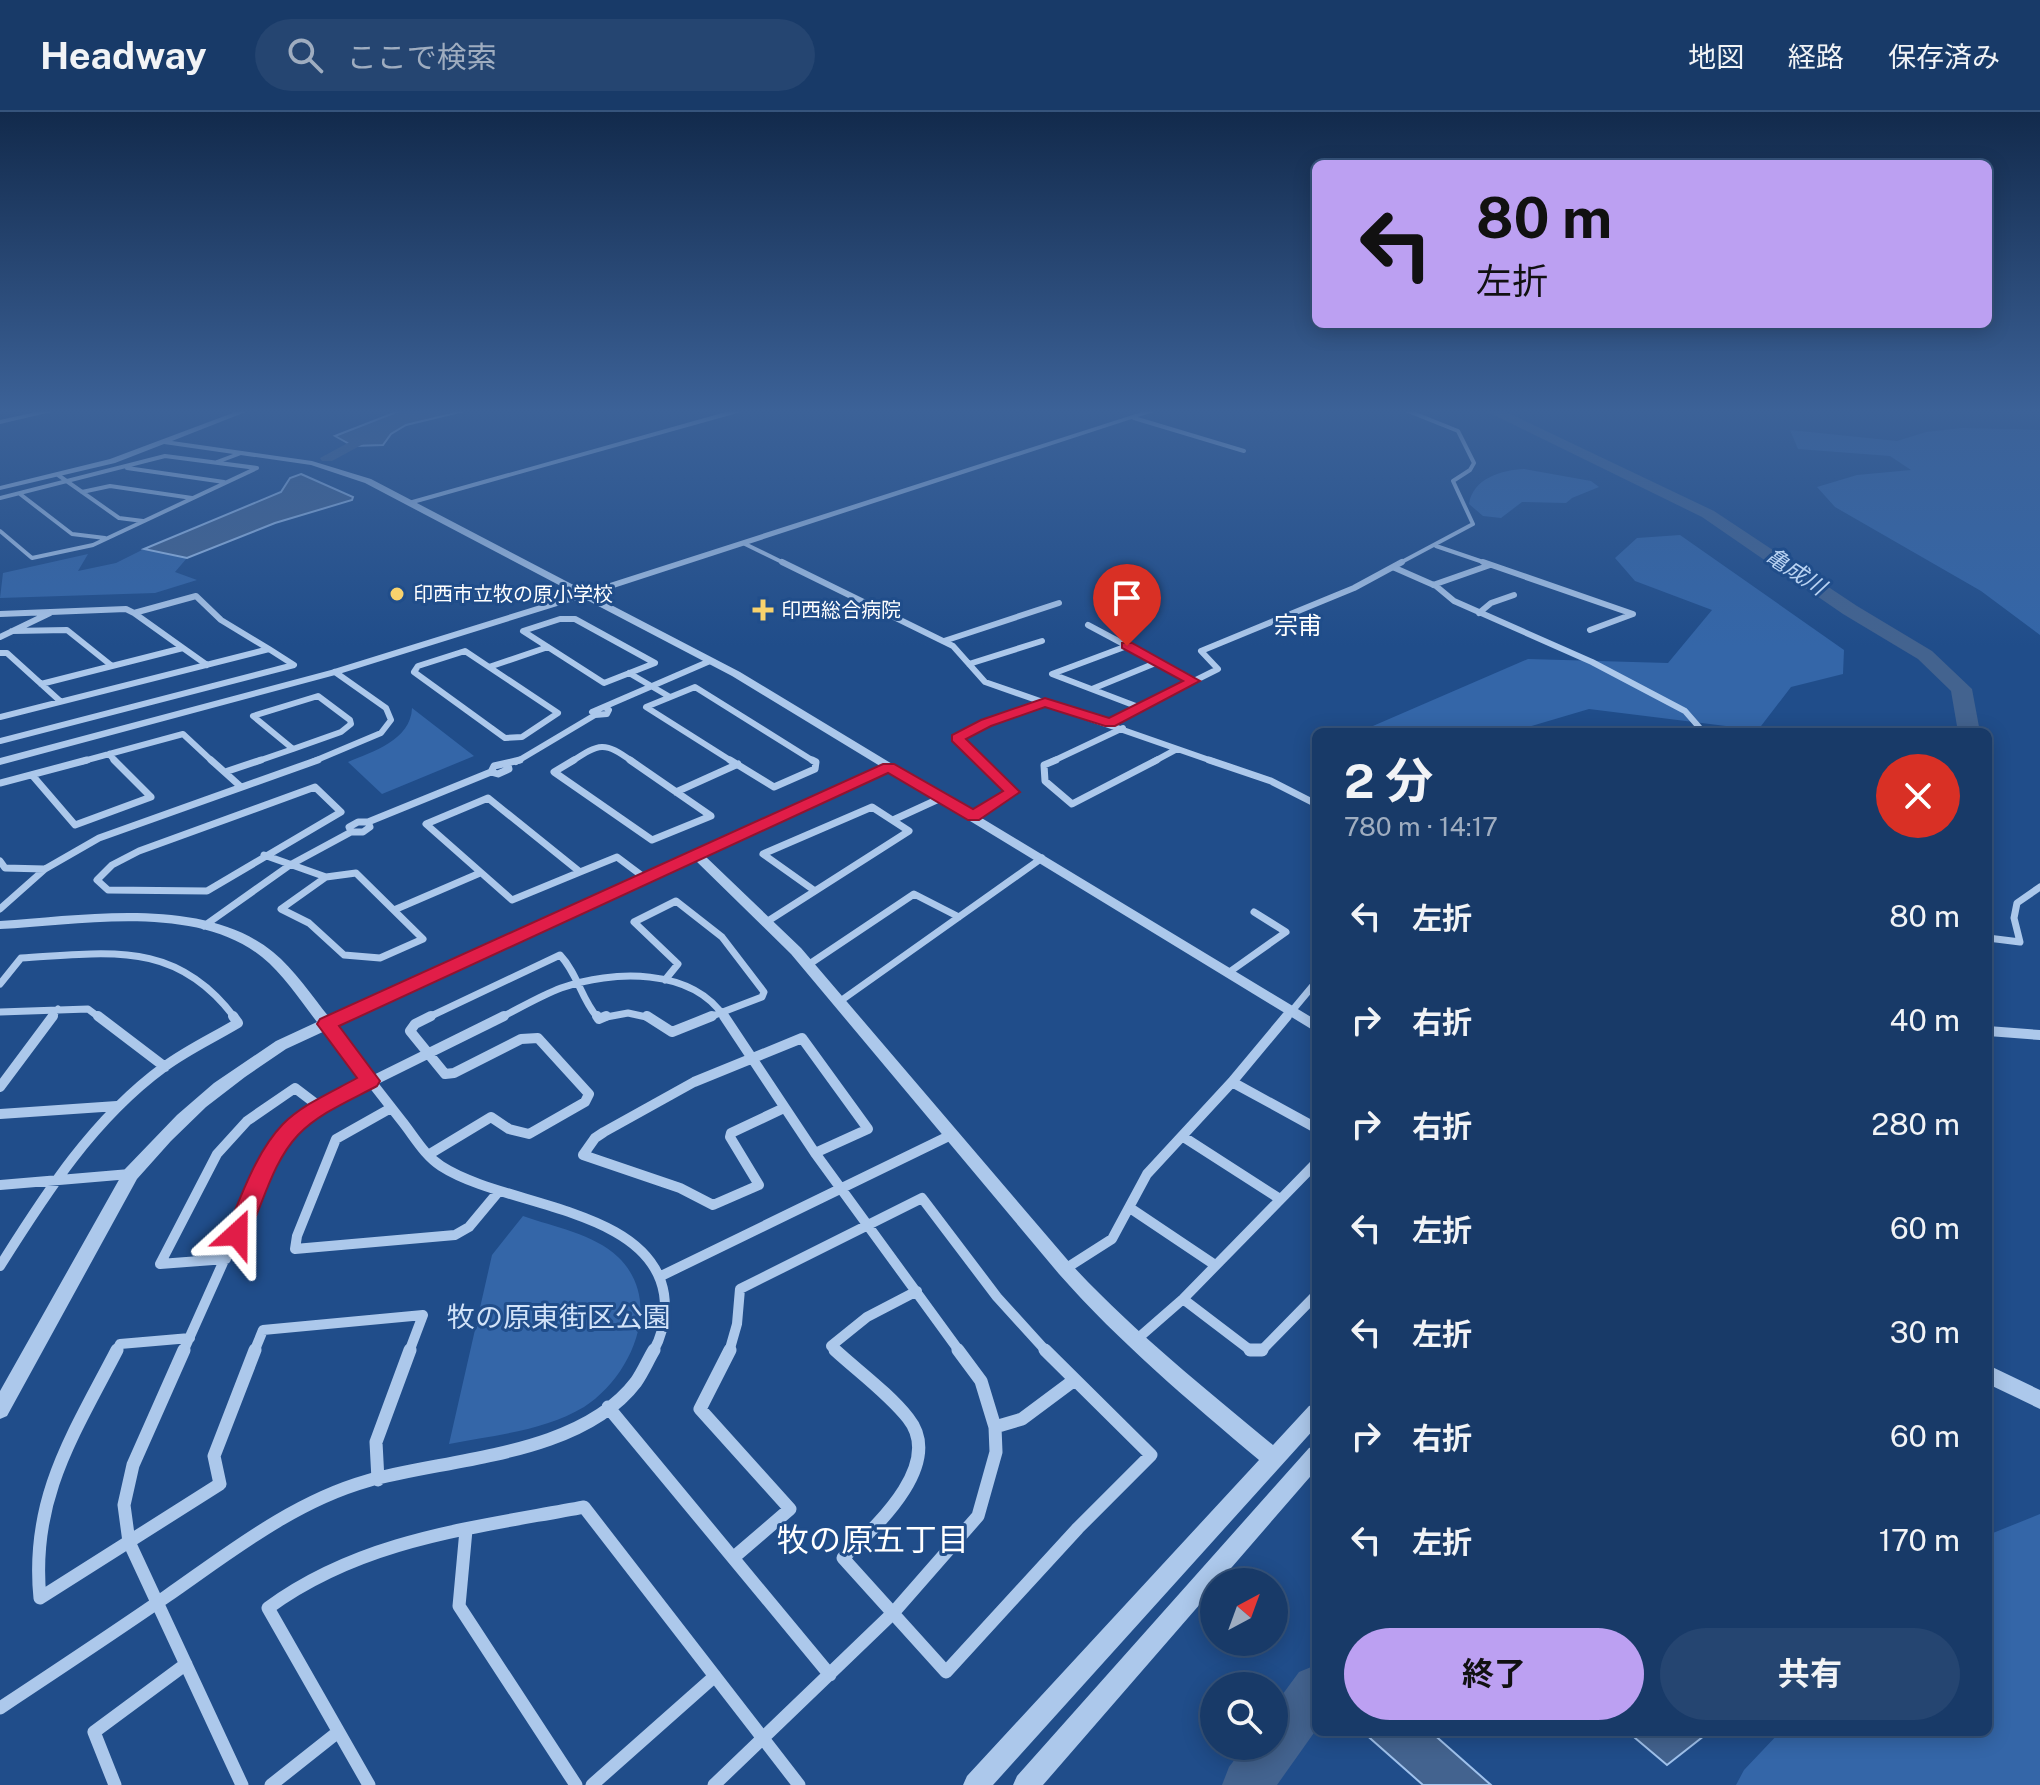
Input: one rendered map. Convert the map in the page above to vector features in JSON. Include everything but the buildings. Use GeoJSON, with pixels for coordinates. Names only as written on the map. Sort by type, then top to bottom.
{"type":"FeatureCollection","features":[{"type":"Feature","properties":{"kind":"street"},"geometry":{"type":"LineString","coordinates":[[0,498],[40,489]]}},
{"type":"Feature","properties":{"kind":"street"},"geometry":{"type":"LineString","coordinates":[[78,489],[119,518],[144,521]]}},
{"type":"Feature","properties":{"kind":"street"},"geometry":{"type":"LineString","coordinates":[[82,492],[96,489]]}},
{"type":"Feature","properties":{"kind":"street"},"geometry":{"type":"LineString","coordinates":[[131,489],[193,498]]}},
{"type":"Feature","properties":{"kind":"street"},"geometry":{"type":"LineString","coordinates":[[0,531],[4,538],[32,558],[93,545],[213,489]]}},
{"type":"Feature","properties":{"kind":"street"},"geometry":{"type":"LineString","coordinates":[[382,489],[710,661],[974,816],[1312,1025]]}},
{"type":"Feature","properties":{"kind":"street"},"geometry":{"type":"LineString","coordinates":[[409,503],[459,489]]}},
{"type":"Feature","properties":{"kind":"street"},"geometry":{"type":"LineString","coordinates":[[0,762],[335,672],[915,489]]}},
{"type":"Feature","properties":{"kind":"street"},"geometry":{"type":"LineString","coordinates":[[1110,723],[1218,669],[1201,651],[1395,568],[1473,524],[1470,510],[1458,499],[1455,489]]}},
{"type":"Feature","properties":{"kind":"street"},"geometry":{"type":"LineString","coordinates":[[20,494],[72,534],[107,538]]}},
{"type":"Feature","properties":{"kind":"street"},"geometry":{"type":"LineString","coordinates":[[745,544],[953,646],[985,682],[1271,781],[1312,802]]}},
{"type":"Feature","properties":{"kind":"street"},"geometry":{"type":"LineString","coordinates":[[1436,546],[1633,614],[1590,630]]}},
{"type":"Feature","properties":{"kind":"street"},"geometry":{"type":"LineString","coordinates":[[1433,585],[1491,565]]}},
{"type":"Feature","properties":{"kind":"street"},"geometry":{"type":"LineString","coordinates":[[1395,568],[1433,585],[1454,601],[1592,662],[1685,711],[1698,728]]}},
{"type":"Feature","properties":{"kind":"street"},"geometry":{"type":"LineString","coordinates":[[1479,613],[1491,603],[1514,595]]}},
{"type":"Feature","properties":{"kind":"street"},"geometry":{"type":"LineString","coordinates":[[1,740],[294,665],[221,620],[196,596],[134,613]]}},
{"type":"Feature","properties":{"kind":"street"},"geometry":{"type":"LineString","coordinates":[[943,641],[1059,603]]}},
{"type":"Feature","properties":{"kind":"street"},"geometry":{"type":"LineString","coordinates":[[0,614],[126,609],[207,665]]}},
{"type":"Feature","properties":{"kind":"street"},"geometry":{"type":"LineString","coordinates":[[0,637],[54,611]]}},
{"type":"Feature","properties":{"kind":"street"},"geometry":{"type":"LineString","coordinates":[[560,619],[575,619],[655,663],[604,683],[548,647],[523,631],[560,619]]}},
{"type":"Feature","properties":{"kind":"street"},"geometry":{"type":"LineString","coordinates":[[1088,625],[1193,681]]}},
{"type":"Feature","properties":{"kind":"street"},"geometry":{"type":"LineString","coordinates":[[12,631],[67,630],[112,666]]}},
{"type":"Feature","properties":{"kind":"street"},"geometry":{"type":"LineString","coordinates":[[969,664],[1042,641]]}},
{"type":"Feature","properties":{"kind":"street"},"geometry":{"type":"LineString","coordinates":[[1127,646],[1052,674],[1141,708]]}},
{"type":"Feature","properties":{"kind":"street"},"geometry":{"type":"LineString","coordinates":[[489,667],[548,647]]}},
{"type":"Feature","properties":{"kind":"street"},"geometry":{"type":"LineString","coordinates":[[41,684],[183,648]]}},
{"type":"Feature","properties":{"kind":"street"},"geometry":{"type":"LineString","coordinates":[[0,717],[269,649]]}},
{"type":"Feature","properties":{"kind":"street"},"geometry":{"type":"LineString","coordinates":[[465,651],[489,667],[523,690],[558,713],[522,737],[505,738],[414,672],[418,666],[465,651]]}},
{"type":"Feature","properties":{"kind":"street"},"geometry":{"type":"LineString","coordinates":[[0,653],[7,653],[60,701]]}},
{"type":"Feature","properties":{"kind":"street"},"geometry":{"type":"LineString","coordinates":[[204,926],[290,865],[351,832],[366,831],[371,825],[368,822],[491,772],[504,772],[509,769],[508,765],[533,754],[595,715],[607,714],[609,711],[606,708],[649,685],[710,661]]}},
{"type":"Feature","properties":{"kind":"street"},"geometry":{"type":"LineString","coordinates":[[1091,689],[1158,662]]}},
{"type":"Feature","properties":{"kind":"street"},"geometry":{"type":"LineString","coordinates":[[0,909],[45,869],[99,838],[356,746],[387,727],[391,720],[386,708],[335,672]]}},
{"type":"Feature","properties":{"kind":"street"},"geometry":{"type":"LineString","coordinates":[[629,673],[670,697]]}},
{"type":"Feature","properties":{"kind":"street"},"geometry":{"type":"LineString","coordinates":[[695,687],[816,762],[815,769],[774,787],[646,707],[670,697],[695,687]]}},
{"type":"Feature","properties":{"kind":"street"},"geometry":{"type":"LineString","coordinates":[[225,772],[293,749],[341,732],[351,724],[350,720],[318,696],[253,716],[293,749]]}},
{"type":"Feature","properties":{"kind":"street"},"geometry":{"type":"LineString","coordinates":[[974,816],[1013,792],[957,738],[986,723],[1045,702]]}},
{"type":"Feature","properties":{"kind":"street"},"geometry":{"type":"LineString","coordinates":[[1123,728],[1044,765],[1045,781],[1072,804],[1177,749]]}},
{"type":"Feature","properties":{"kind":"street"},"geometry":{"type":"LineString","coordinates":[[0,783],[183,734],[240,786]]}},
{"type":"Feature","properties":{"kind":"street"},"geometry":{"type":"LineString","coordinates":[[611,746],[676,792],[711,816],[652,840],[554,772],[594,747],[611,746]]}},
{"type":"Feature","properties":{"kind":"street"},"geometry":{"type":"LineString","coordinates":[[32,775],[75,825],[151,797],[109,754]]}},
{"type":"Feature","properties":{"kind":"street"},"geometry":{"type":"LineString","coordinates":[[676,792],[738,764]]}},
{"type":"Feature","properties":{"kind":"street"},"geometry":{"type":"LineString","coordinates":[[0,1410],[131,1174],[156,1144],[217,1087],[281,1045],[888,767]]}},
{"type":"Feature","properties":{"kind":"street"},"geometry":{"type":"LineString","coordinates":[[315,787],[341,812],[264,855],[207,891],[108,890],[97,880],[112,865],[139,851],[315,787]]}},
{"type":"Feature","properties":{"kind":"street"},"geometry":{"type":"LineString","coordinates":[[580,872],[488,798],[426,824],[512,900],[617,857],[645,878]]}},
{"type":"Feature","properties":{"kind":"street"},"geometry":{"type":"LineString","coordinates":[[893,820],[941,798]]}},
{"type":"Feature","properties":{"kind":"street"},"geometry":{"type":"LineString","coordinates":[[768,921],[815,891],[909,831],[872,807],[763,854],[815,891]]}},
{"type":"Feature","properties":{"kind":"street"},"geometry":{"type":"LineString","coordinates":[[264,855],[326,877],[356,873],[423,939],[380,958],[344,955],[309,923],[281,909],[326,877]]}},
{"type":"Feature","properties":{"kind":"street"},"geometry":{"type":"LineString","coordinates":[[697,855],[768,921],[808,965],[1065,1269],[1136,1340],[1274,1459]]}},
{"type":"Feature","properties":{"kind":"street"},"geometry":{"type":"LineString","coordinates":[[839,1002],[1042,858]]}},
{"type":"Feature","properties":{"kind":"street"},"geometry":{"type":"LineString","coordinates":[[2,867],[45,869]]}},
{"type":"Feature","properties":{"kind":"street"},"geometry":{"type":"LineString","coordinates":[[394,910],[480,873]]}},
{"type":"Feature","properties":{"kind":"street"},"geometry":{"type":"LineString","coordinates":[[1992,938],[2020,942],[2014,918],[2017,903],[2040,887]]}},
{"type":"Feature","properties":{"kind":"street"},"geometry":{"type":"LineString","coordinates":[[808,965],[914,894],[959,917]]}},
{"type":"Feature","properties":{"kind":"street"},"geometry":{"type":"LineString","coordinates":[[428,1155],[491,1117],[518,1133],[529,1134],[585,1102],[589,1094],[538,1038],[521,1039],[454,1073],[445,1074],[410,1031],[415,1024],[560,955],[576,970],[588,1008],[599,1019],[616,1011],[642,1013],[659,1020],[672,1032],[762,997],[764,992],[722,937],[676,901],[634,922],[678,964],[665,980]]}},
{"type":"Feature","properties":{"kind":"street"},"geometry":{"type":"LineString","coordinates":[[1228,973],[1286,932],[1254,912]]}},
{"type":"Feature","properties":{"kind":"street"},"geometry":{"type":"LineString","coordinates":[[0,925],[143,919],[204,926],[242,938],[269,956],[428,1155],[456,1175],[622,1234],[644,1250],[659,1277],[666,1310],[659,1341],[639,1377],[588,1422],[545,1443],[378,1480],[323,1496],[252,1538],[0,1708]]}},
{"type":"Feature","properties":{"kind":"street"},"geometry":{"type":"LineString","coordinates":[[0,984],[21,958],[112,954],[174,964],[218,994],[238,1023],[165,1067],[117,1106],[79,1146],[2,1260]]}},
{"type":"Feature","properties":{"kind":"street"},"geometry":{"type":"LineString","coordinates":[[242,1785],[129,1542],[124,1505],[133,1465],[279,1144],[320,1107],[561,988],[637,975],[665,980],[698,993],[722,1013],[815,1153],[981,1381],[995,1427],[996,1452],[978,1516],[954,1547],[894,1612],[714,1785]]}},
{"type":"Feature","properties":{"kind":"street"},"geometry":{"type":"LineString","coordinates":[[1065,1269],[1112,1239],[1147,1174],[1232,1082],[1312,986]]}},
{"type":"Feature","properties":{"kind":"street"},"geometry":{"type":"LineString","coordinates":[[0,1087],[58,1009]]}},
{"type":"Feature","properties":{"kind":"street"},"geometry":{"type":"LineString","coordinates":[[0,1012],[88,1009],[165,1067]]}},
{"type":"Feature","properties":{"kind":"street"},"geometry":{"type":"LineString","coordinates":[[1992,1031],[2040,1035]]}},
{"type":"Feature","properties":{"kind":"street"},"geometry":{"type":"LineString","coordinates":[[784,1108],[731,1133],[730,1137],[759,1185],[713,1205],[680,1188],[583,1155],[595,1138],[604,1132],[694,1082],[802,1038],[868,1129],[815,1153]]}},
{"type":"Feature","properties":{"kind":"street"},"geometry":{"type":"LineString","coordinates":[[1232,1082],[1312,1126]]}},
{"type":"Feature","properties":{"kind":"street"},"geometry":{"type":"LineString","coordinates":[[226,1259],[160,1264],[217,1154],[247,1121],[295,1088],[320,1107]]}},
{"type":"Feature","properties":{"kind":"street"},"geometry":{"type":"LineString","coordinates":[[0,1114],[117,1106]]}},
{"type":"Feature","properties":{"kind":"street"},"geometry":{"type":"LineString","coordinates":[[391,1108],[336,1139],[297,1236],[295,1249],[455,1235],[469,1227],[499,1191]]}},
{"type":"Feature","properties":{"kind":"street"},"geometry":{"type":"LineString","coordinates":[[659,1277],[951,1135]]}},
{"type":"Feature","properties":{"kind":"street"},"geometry":{"type":"LineString","coordinates":[[1182,1136],[1280,1199]]}},
{"type":"Feature","properties":{"kind":"street"},"geometry":{"type":"LineString","coordinates":[[1136,1340],[1183,1299],[1312,1167]]}},
{"type":"Feature","properties":{"kind":"street"},"geometry":{"type":"LineString","coordinates":[[0,1185],[131,1174]]}},
{"type":"Feature","properties":{"kind":"street"},"geometry":{"type":"LineString","coordinates":[[733,1558],[790,1509],[700,1409],[725,1368],[733,1347],[739,1321],[740,1289],[922,1198],[997,1297],[1073,1381],[1151,1455],[1078,1528],[946,1672],[843,1558],[898,1503],[913,1470],[917,1434],[910,1420],[831,1346],[867,1317],[917,1291]]}},
{"type":"Feature","properties":{"kind":"street"},"geometry":{"type":"LineString","coordinates":[[1130,1208],[1215,1265]]}},
{"type":"Feature","properties":{"kind":"street"},"geometry":{"type":"LineString","coordinates":[[1183,1299],[1250,1350],[1262,1350],[1312,1299]]}},
{"type":"Feature","properties":{"kind":"street"},"geometry":{"type":"LineString","coordinates":[[190,1338],[120,1344],[48,1490],[36,1546],[35,1574],[40,1598],[220,1484],[214,1456],[263,1330],[423,1315],[376,1442],[378,1480]]}},
{"type":"Feature","properties":{"kind":"street"},"geometry":{"type":"LineString","coordinates":[[1992,1376],[2040,1400]]}},
{"type":"Feature","properties":{"kind":"street"},"geometry":{"type":"LineString","coordinates":[[995,1427],[1022,1419],[1073,1381]]}},
{"type":"Feature","properties":{"kind":"street"},"geometry":{"type":"LineString","coordinates":[[608,1407],[830,1675]]}},
{"type":"Feature","properties":{"kind":"street"},"geometry":{"type":"LineString","coordinates":[[976,1785],[1312,1417]]}},
{"type":"Feature","properties":{"kind":"street"},"geometry":{"type":"LineString","coordinates":[[1026,1785],[1312,1460]]}},
{"type":"Feature","properties":{"kind":"street"},"geometry":{"type":"LineString","coordinates":[[369,1785],[268,1608],[302,1584],[359,1557],[466,1530],[584,1507],[799,1785]]}},
{"type":"Feature","properties":{"kind":"street"},"geometry":{"type":"LineString","coordinates":[[466,1530],[459,1606],[576,1785]]}},
{"type":"Feature","properties":{"kind":"street"},"geometry":{"type":"LineString","coordinates":[[115,1785],[94,1732],[186,1664]]}},
{"type":"Feature","properties":{"kind":"street"},"geometry":{"type":"LineString","coordinates":[[592,1785],[715,1676]]}},
{"type":"Feature","properties":{"kind":"street"},"geometry":{"type":"LineString","coordinates":[[271,1785],[338,1732]]}},
{"type":"Feature","properties":{"kind":"green space"},"geometry":{"type":"Polygon","coordinates":[[[1475,489],[1594,489],[1566,503],[1522,502],[1501,518],[1483,516],[1469,504],[1475,489]]]}},
{"type":"Feature","properties":{"kind":"green space"},"geometry":{"type":"Polygon","coordinates":[[[1819,489],[2040,489],[2040,635],[1981,591],[1835,507],[1819,489]]]}},
{"type":"Feature","properties":{"kind":"green space"},"geometry":{"type":"Polygon","coordinates":[[[1680,535],[1844,650],[1843,674],[1791,687],[1760,728],[1589,709],[1525,728],[1368,728],[1528,659],[1668,663],[1712,610],[1635,581],[1615,558],[1637,538],[1680,535]]]}},
{"type":"Feature","properties":{"kind":"green space"},"geometry":{"type":"Polygon","coordinates":[[[144,549],[187,558],[175,572],[197,580],[155,593],[0,598],[3,573],[88,554],[78,571],[116,563],[144,549]]]}},
{"type":"Feature","properties":{"kind":"green space"},"geometry":{"type":"Polygon","coordinates":[[[412,708],[474,756],[382,794],[348,762],[398,737],[410,719],[412,708]]]}},
{"type":"Feature","properties":{"kind":"green space","name":"牧の原東街区公園"},"geometry":{"type":"Polygon","coordinates":[[[523,1216],[586,1237],[618,1257],[632,1275],[639,1295],[640,1316],[636,1338],[616,1377],[584,1407],[536,1427],[449,1444],[492,1255],[523,1216]]]}},
{"type":"Feature","properties":{"kind":"green space"},"geometry":{"type":"Polygon","coordinates":[[[2040,1514],[2040,1785],[1736,1785],[1744,1770],[1776,1736],[1992,1736],[1992,1533],[2040,1514]]]}},
{"type":"Feature","properties":{"kind":"shaded area"},"geometry":{"type":"Polygon","coordinates":[[[283,489],[335,489],[353,497],[352,500],[275,523],[187,558],[144,549],[283,489]]]}},
{"type":"Feature","properties":{"kind":"shaded area"},"geometry":{"type":"Polygon","coordinates":[[[1368,1736],[1436,1736],[1491,1785],[1423,1785],[1368,1736]]]}},
{"type":"Feature","properties":{"kind":"shaded area"},"geometry":{"type":"Polygon","coordinates":[[[1633,1736],[1704,1736],[1667,1765],[1633,1736]]]}},
{"type":"Feature","properties":{"kind":"waterway","name":"亀成川"},"geometry":{"type":"LineString","coordinates":[[1656,489],[1708,514],[1850,610],[1925,655],[1961,689],[1968,728]]}},
{"type":"Feature","properties":{"kind":"waterway","name":"亀成川"},"geometry":{"type":"LineString","coordinates":[[1247,1785],[1312,1695]]}},
{"type":"Feature","properties":{"kind":"place","name":"印西市立牧の原小学校"},"geometry":{"type":"Point","coordinates":[397,594]}},
{"type":"Feature","properties":{"kind":"place","name":"印西総合病院"},"geometry":{"type":"Point","coordinates":[763,610]}},
{"type":"Feature","properties":{"kind":"district","name":"宗甫"},"geometry":{"type":"Point","coordinates":[1298,626]}},
{"type":"Feature","properties":{"kind":"district","name":"牧の原五丁目"},"geometry":{"type":"Point","coordinates":[873,1540]}},
{"type":"Feature","properties":{"kind":"route"},"geometry":{"type":"LineString","coordinates":[[237,1234],[269,1160],[291,1130],[320,1107],[370,1081],[326,1024],[888,767],[974,816],[1013,792],[957,738],[986,723],[1045,702],[1110,723],[1193,681],[1127,646]]}}]}
